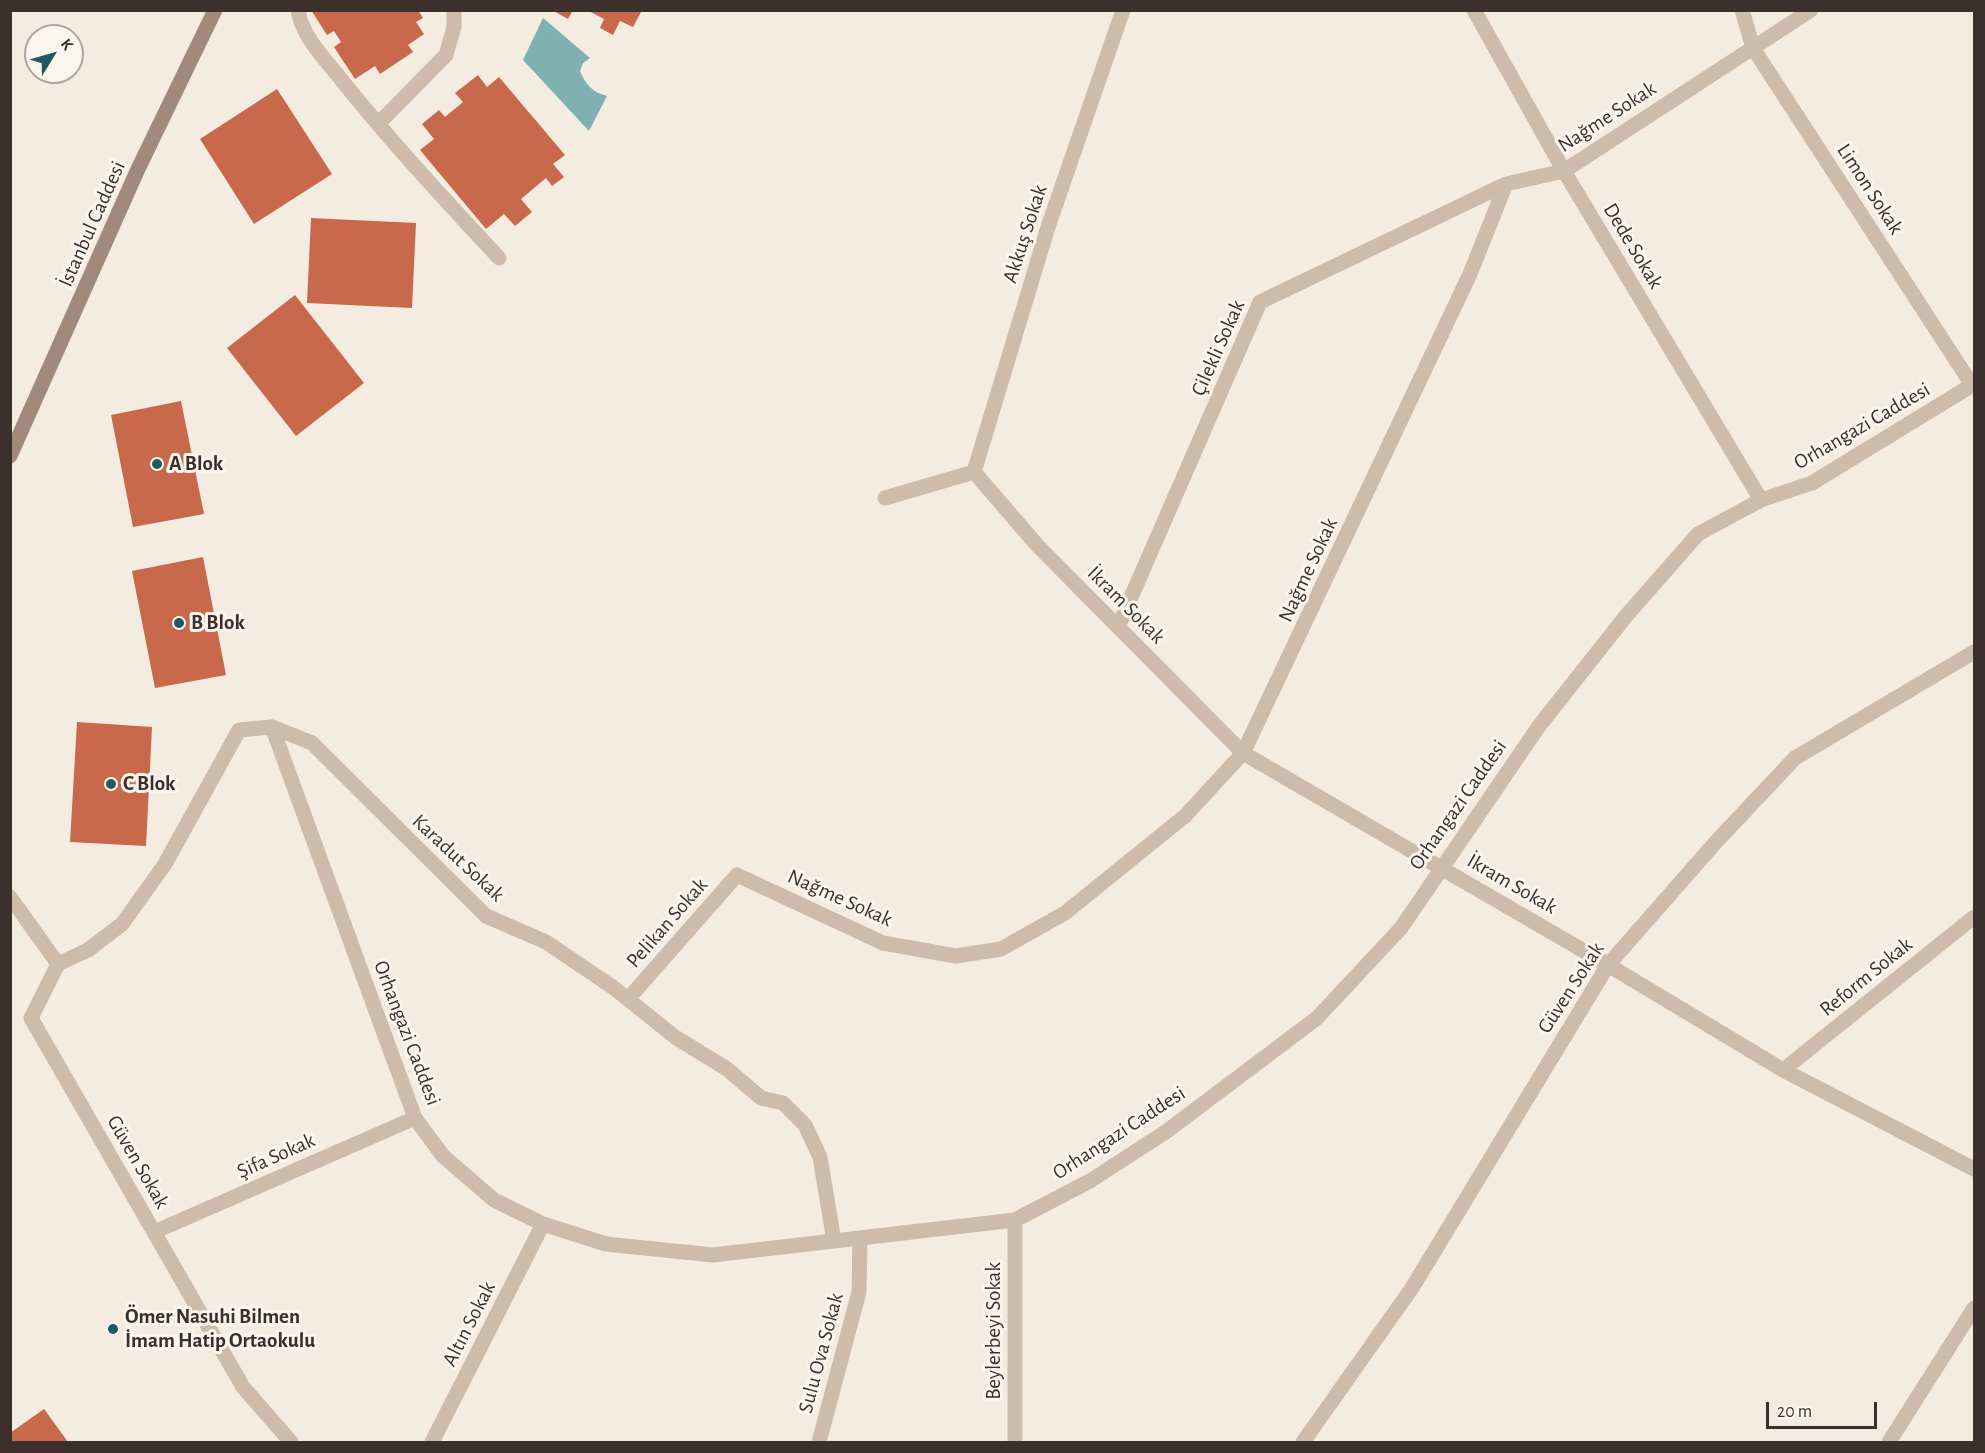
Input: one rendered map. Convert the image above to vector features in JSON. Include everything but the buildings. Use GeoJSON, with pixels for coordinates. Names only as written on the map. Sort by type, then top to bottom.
{"type":"FeatureCollection","features":[{"type":"Feature","properties":{"kind":"street","name":"İstanbul Caddesi"},"geometry":{"type":"LineString","coordinates":[[13,449],[134,180],[215,10]]}},
{"type":"Feature","properties":{"kind":"street"},"geometry":{"type":"LineString","coordinates":[[298,10],[309,38],[378,124],[499,258]]}},
{"type":"Feature","properties":{"kind":"street"},"geometry":{"type":"LineString","coordinates":[[378,124],[410,95],[446,55],[454,27],[454,10]]}},
{"type":"Feature","properties":{"kind":"street","name":"Akkuş Sokak"},"geometry":{"type":"LineString","coordinates":[[974,472],[1048,227],[1123,10]]}},
{"type":"Feature","properties":{"kind":"street","name":"Dede Sokak"},"geometry":{"type":"LineString","coordinates":[[1474,10],[1564,171],[1761,500]]}},
{"type":"Feature","properties":{"kind":"street","name":"Limon Sokak"},"geometry":{"type":"LineString","coordinates":[[1742,10],[1753,48],[1973,385]]}},
{"type":"Feature","properties":{"kind":"street","name":"Nağme Sokak"},"geometry":{"type":"LineString","coordinates":[[737,875],[883,943],[956,956],[1001,949],[1065,913],[1185,816],[1244,753],[1470,274],[1506,184],[1564,171],[1811,10]]}},
{"type":"Feature","properties":{"kind":"street","name":"Çilekli Sokak"},"geometry":{"type":"LineString","coordinates":[[1118,627],[1260,302],[1506,184]]}},
{"type":"Feature","properties":{"kind":"street","name":"Orhangazi Caddesi"},"geometry":{"type":"LineString","coordinates":[[272,727],[415,1118],[442,1156],[494,1200],[543,1224],[606,1244],[713,1255],[1015,1220],[1090,1181],[1167,1131],[1317,1018],[1401,928],[1440,867],[1539,726],[1626,616],[1698,534],[1761,500],[1812,483],[1973,385]]}},
{"type":"Feature","properties":{"kind":"street"},"geometry":{"type":"LineString","coordinates":[[885,498],[974,472]]}},
{"type":"Feature","properties":{"kind":"street","name":"İkram Sokak"},"geometry":{"type":"LineString","coordinates":[[974,472],[1037,545],[1244,753],[1783,1070],[1974,1169]]}},
{"type":"Feature","properties":{"kind":"street","name":"Güven Sokak"},"geometry":{"type":"LineString","coordinates":[[1303,1443],[1412,1288],[1608,965],[1715,843],[1795,758],[1974,652]]}},
{"type":"Feature","properties":{"kind":"street","name":"Karadut Sokak"},"geometry":{"type":"LineString","coordinates":[[58,964],[88,950],[122,924],[165,864],[238,730],[272,727],[312,743],[383,817],[486,916],[546,942],[628,999],[675,1037],[727,1069],[762,1098],[783,1103],[805,1125],[820,1157],[834,1241]]}},
{"type":"Feature","properties":{"kind":"street","name":"Pelikan Sokak"},"geometry":{"type":"LineString","coordinates":[[628,999],[737,875]]}},
{"type":"Feature","properties":{"kind":"street"},"geometry":{"type":"LineString","coordinates":[[10,897],[58,964]]}},
{"type":"Feature","properties":{"kind":"street","name":"Reform Sokak"},"geometry":{"type":"LineString","coordinates":[[1783,1070],[1974,917]]}},
{"type":"Feature","properties":{"kind":"street","name":"Güven Sokak"},"geometry":{"type":"LineString","coordinates":[[58,964],[31,1018],[243,1387],[291,1443]]}},
{"type":"Feature","properties":{"kind":"street","name":"Şifa Sokak"},"geometry":{"type":"LineString","coordinates":[[154,1232],[415,1118]]}},
{"type":"Feature","properties":{"kind":"street","name":"Beylerbeyi Sokak"},"geometry":{"type":"LineString","coordinates":[[1015,1220],[1015,1443]]}},
{"type":"Feature","properties":{"kind":"street","name":"Altın Sokak"},"geometry":{"type":"LineString","coordinates":[[432,1443],[543,1224]]}},
{"type":"Feature","properties":{"kind":"street","name":"Sulu Ova Sokak"},"geometry":{"type":"LineString","coordinates":[[819,1443],[860,1292],[860,1238]]}},
{"type":"Feature","properties":{"kind":"street"},"geometry":{"type":"LineString","coordinates":[[1889,1443],[1974,1308]]}},
{"type":"Feature","properties":{"kind":"water"},"geometry":{"type":"Polygon","coordinates":[[[543,18],[590,58],[583,63],[580,71],[590,87],[607,96],[589,131],[523,60],[543,18]]]}},
{"type":"Feature","properties":{"kind":"place","name":"A Blok"},"geometry":{"type":"Point","coordinates":[157,464]}},
{"type":"Feature","properties":{"kind":"place","name":"B Blok"},"geometry":{"type":"Point","coordinates":[179,623]}},
{"type":"Feature","properties":{"kind":"place","name":"C Blok"},"geometry":{"type":"Point","coordinates":[111,784]}},
{"type":"Feature","properties":{"kind":"place","name":"Ömer Nasuhi Bilmen İmam Hatip Ortaokulu"},"geometry":{"type":"Point","coordinates":[113,1329]}}]}
